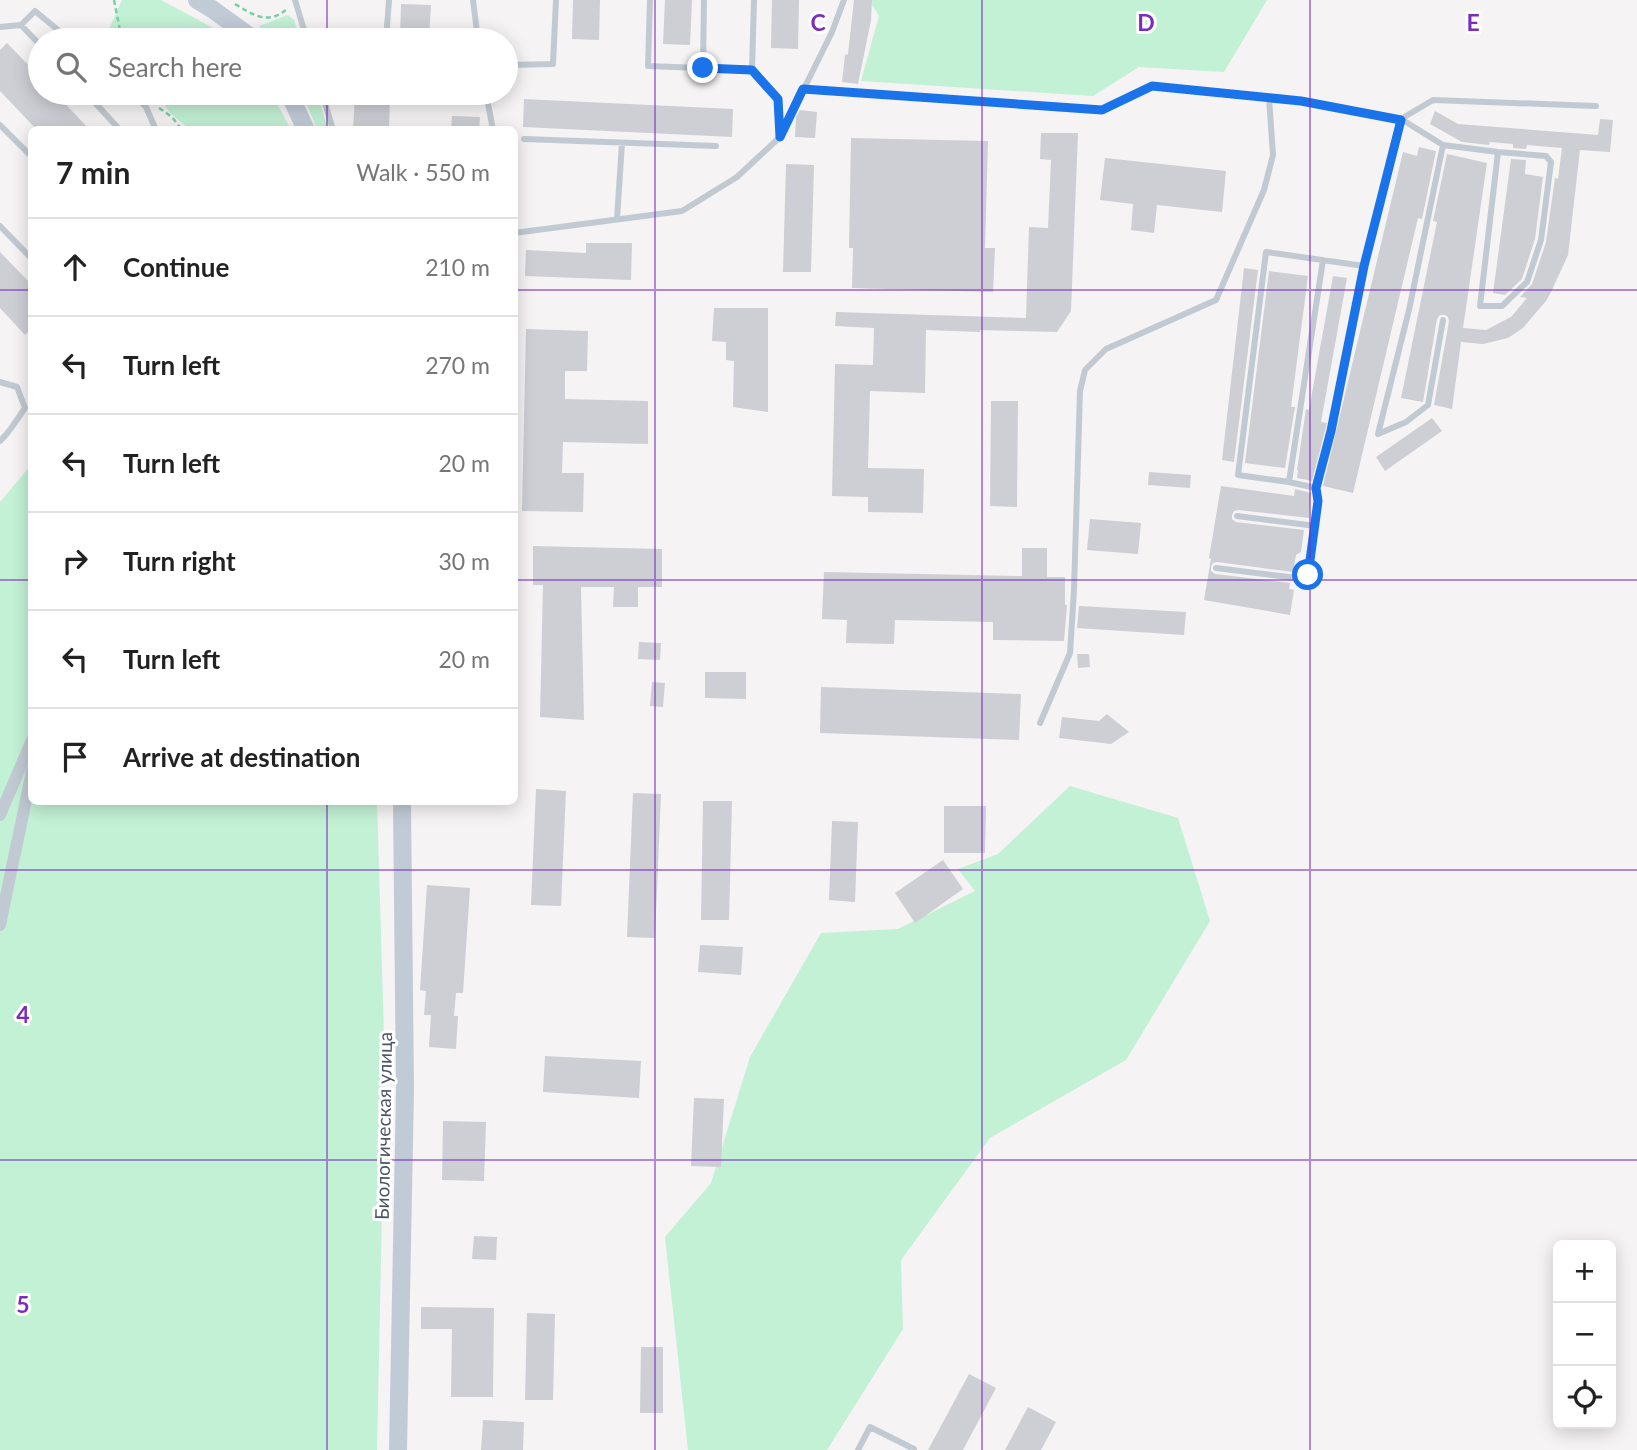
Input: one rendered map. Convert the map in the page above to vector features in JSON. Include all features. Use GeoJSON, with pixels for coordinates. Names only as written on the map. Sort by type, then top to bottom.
{"type":"FeatureCollection","features":[{"type":"Feature","properties":{"kind":"street"},"geometry":{"type":"LineString","coordinates":[[197,0],[238,28]]}},
{"type":"Feature","properties":{"kind":"street"},"geometry":{"type":"LineString","coordinates":[[295,105],[304,126]]}},
{"type":"Feature","properties":{"kind":"street"},"geometry":{"type":"LineString","coordinates":[[0,814],[28,749]]}},
{"type":"Feature","properties":{"kind":"street"},"geometry":{"type":"LineString","coordinates":[[0,925],[28,790]]}},
{"type":"Feature","properties":{"kind":"street","name":"Биологическая улица"},"geometry":{"type":"LineString","coordinates":[[398,1450],[405,1090],[402,805]]}},
{"type":"Feature","properties":{"kind":"lane"},"geometry":{"type":"LineString","coordinates":[[387,28],[389,0]]}},
{"type":"Feature","properties":{"kind":"lane"},"geometry":{"type":"LineString","coordinates":[[472,0],[476,28]]}},
{"type":"Feature","properties":{"kind":"lane"},"geometry":{"type":"LineString","coordinates":[[518,65],[553,64],[556,0]]}},
{"type":"Feature","properties":{"kind":"lane"},"geometry":{"type":"LineString","coordinates":[[650,0],[648,66],[752,70]]}},
{"type":"Feature","properties":{"kind":"lane"},"geometry":{"type":"LineString","coordinates":[[703,68],[704,0]]}},
{"type":"Feature","properties":{"kind":"lane"},"geometry":{"type":"LineString","coordinates":[[754,0],[752,70],[778,99],[780,137]]}},
{"type":"Feature","properties":{"kind":"lane"},"geometry":{"type":"LineString","coordinates":[[518,232],[682,211],[737,177],[780,137],[832,32],[844,0]]}},
{"type":"Feature","properties":{"kind":"lane"},"geometry":{"type":"LineString","coordinates":[[296,1],[304,28]]}},
{"type":"Feature","properties":{"kind":"lane"},"geometry":{"type":"LineString","coordinates":[[0,27],[21,25],[35,11],[56,28]]}},
{"type":"Feature","properties":{"kind":"lane"},"geometry":{"type":"LineString","coordinates":[[21,25],[28,32]]}},
{"type":"Feature","properties":{"kind":"lane"},"geometry":{"type":"LineString","coordinates":[[803,89],[1102,110],[1152,86],[1301,101],[1401,120],[1443,145],[1546,156],[1551,162],[1541,240],[1527,282],[1502,306],[1480,306],[1498,152]]}},
{"type":"Feature","properties":{"kind":"lane"},"geometry":{"type":"LineString","coordinates":[[1040,723],[1070,653],[1080,391],[1085,370],[1106,349],[1216,300],[1264,190],[1273,155],[1269,98]]}},
{"type":"Feature","properties":{"kind":"lane"},"geometry":{"type":"LineString","coordinates":[[1216,568],[1297,578],[1308,575],[1316,526],[1316,488],[1331,431],[1364,266],[1401,120],[1433,100],[1596,106]]}},
{"type":"Feature","properties":{"kind":"lane"},"geometry":{"type":"LineString","coordinates":[[97,105],[116,126]]}},
{"type":"Feature","properties":{"kind":"lane"},"geometry":{"type":"LineString","coordinates":[[144,105],[154,126]]}},
{"type":"Feature","properties":{"kind":"lane"},"geometry":{"type":"LineString","coordinates":[[326,105],[332,126]]}},
{"type":"Feature","properties":{"kind":"lane"},"geometry":{"type":"LineString","coordinates":[[488,105],[492,126]]}},
{"type":"Feature","properties":{"kind":"lane"},"geometry":{"type":"LineString","coordinates":[[0,125],[28,153]]}},
{"type":"Feature","properties":{"kind":"lane"},"geometry":{"type":"LineString","coordinates":[[524,139],[716,146]]}},
{"type":"Feature","properties":{"kind":"lane"},"geometry":{"type":"LineString","coordinates":[[617,219],[622,143]]}},
{"type":"Feature","properties":{"kind":"lane"},"geometry":{"type":"LineString","coordinates":[[1443,145],[1409,310],[1378,434],[1406,422],[1428,405],[1443,320]]}},
{"type":"Feature","properties":{"kind":"lane"},"geometry":{"type":"LineString","coordinates":[[0,226],[28,255]]}},
{"type":"Feature","properties":{"kind":"lane"},"geometry":{"type":"LineString","coordinates":[[1316,488],[1238,475],[1266,252],[1364,266]]}},
{"type":"Feature","properties":{"kind":"lane"},"geometry":{"type":"LineString","coordinates":[[1289,482],[1323,260]]}},
{"type":"Feature","properties":{"kind":"lane"},"geometry":{"type":"LineString","coordinates":[[0,382],[17,387],[25,408],[0,441]]}},
{"type":"Feature","properties":{"kind":"lane"},"geometry":{"type":"LineString","coordinates":[[1237,516],[1316,526]]}},
{"type":"Feature","properties":{"kind":"lane"},"geometry":{"type":"LineString","coordinates":[[858,1450],[870,1427],[914,1449]]}},
{"type":"Feature","properties":{"kind":"path"},"geometry":{"type":"LineString","coordinates":[[114,0],[120,28]]}},
{"type":"Feature","properties":{"kind":"path"},"geometry":{"type":"LineString","coordinates":[[228,0],[251,14],[267,19],[282,14],[296,1]]}},
{"type":"Feature","properties":{"kind":"path"},"geometry":{"type":"LineString","coordinates":[[157,107],[172,117],[179,126]]}},
{"type":"Feature","properties":{"kind":"green space"},"geometry":{"type":"Polygon","coordinates":[[[122,0],[161,0],[213,28],[109,28],[122,0]]]}},
{"type":"Feature","properties":{"kind":"green space"},"geometry":{"type":"Polygon","coordinates":[[[869,0],[1267,0],[1224,72],[1139,67],[1093,96],[861,81],[879,16],[869,0]]]}},
{"type":"Feature","properties":{"kind":"green space"},"geometry":{"type":"Polygon","coordinates":[[[288,15],[294,20],[296,28],[261,28],[259,26],[288,15]]]}},
{"type":"Feature","properties":{"kind":"green space"},"geometry":{"type":"Polygon","coordinates":[[[165,105],[278,105],[289,126],[185,126],[165,105]]]}},
{"type":"Feature","properties":{"kind":"green space"},"geometry":{"type":"Polygon","coordinates":[[[307,105],[321,105],[327,126],[316,126],[307,105]]]}},
{"type":"Feature","properties":{"kind":"green space"},"geometry":{"type":"Polygon","coordinates":[[[28,469],[28,805],[377,805],[385,1069],[377,1450],[0,1450],[0,502],[28,469]]]}},
{"type":"Feature","properties":{"kind":"green space"},"geometry":{"type":"Polygon","coordinates":[[[1070,786],[1178,818],[1210,921],[1126,1060],[990,1138],[901,1260],[903,1329],[827,1450],[688,1450],[665,1237],[711,1183],[750,1057],[821,933],[898,929],[975,891],[958,869],[998,854],[1070,786]]]}},
{"type":"Feature","properties":{"kind":"building"},"geometry":{"type":"Polygon","coordinates":[[[573,0],[600,0],[599,40],[572,39],[573,0]]]}},
{"type":"Feature","properties":{"kind":"building"},"geometry":{"type":"Polygon","coordinates":[[[665,0],[692,0],[690,45],[663,44],[665,0]]]}},
{"type":"Feature","properties":{"kind":"building"},"geometry":{"type":"Polygon","coordinates":[[[772,0],[799,0],[798,49],[771,48],[772,0]]]}},
{"type":"Feature","properties":{"kind":"building"},"geometry":{"type":"Polygon","coordinates":[[[854,0],[872,0],[871,20],[858,84],[842,82],[854,0]]]}},
{"type":"Feature","properties":{"kind":"building"},"geometry":{"type":"Polygon","coordinates":[[[401,4],[431,5],[430,28],[400,28],[401,4]]]}},
{"type":"Feature","properties":{"kind":"building"},"geometry":{"type":"Polygon","coordinates":[[[7,43],[28,65],[28,105],[66,105],[86,126],[33,126],[0,91],[0,50],[7,43]]]}},
{"type":"Feature","properties":{"kind":"building"},"geometry":{"type":"Polygon","coordinates":[[[524,99],[733,109],[732,137],[523,127],[524,99]]]}},
{"type":"Feature","properties":{"kind":"building"},"geometry":{"type":"Polygon","coordinates":[[[354,105],[390,105],[389,126],[353,126],[354,105]]]}},
{"type":"Feature","properties":{"kind":"building"},"geometry":{"type":"Polygon","coordinates":[[[800,110],[817,112],[815,138],[795,137],[796,117],[800,110]]]}},
{"type":"Feature","properties":{"kind":"building"},"geometry":{"type":"Polygon","coordinates":[[[1435,111],[1458,124],[1598,135],[1600,119],[1613,120],[1610,152],[1580,150],[1568,255],[1546,301],[1523,328],[1508,338],[1483,344],[1461,342],[1452,409],[1434,405],[1449,321],[1445,315],[1440,315],[1437,319],[1423,402],[1401,398],[1437,222],[1433,221],[1447,154],[1487,163],[1463,328],[1486,330],[1511,317],[1527,298],[1520,297],[1532,284],[1546,242],[1562,148],[1527,145],[1526,149],[1513,148],[1513,144],[1462,142],[1430,124],[1435,111]]]}},
{"type":"Feature","properties":{"kind":"building"},"geometry":{"type":"Polygon","coordinates":[[[452,116],[480,117],[479,126],[451,126],[452,116]]]}},
{"type":"Feature","properties":{"kind":"building"},"geometry":{"type":"Polygon","coordinates":[[[1041,133],[1078,133],[1071,311],[1057,332],[926,330],[925,393],[870,391],[868,468],[924,469],[923,513],[868,512],[868,497],[832,496],[835,364],[873,365],[874,328],[835,326],[836,312],[1026,318],[1029,227],[1048,228],[1051,160],[1040,159],[1041,133]]]}},
{"type":"Feature","properties":{"kind":"building"},"geometry":{"type":"Polygon","coordinates":[[[851,138],[988,141],[985,248],[995,248],[993,292],[852,288],[853,248],[849,248],[851,138]]]}},
{"type":"Feature","properties":{"kind":"building"},"geometry":{"type":"Polygon","coordinates":[[[1419,147],[1436,151],[1422,219],[1418,218],[1353,493],[1323,486],[1403,152],[1417,156],[1419,147]]]}},
{"type":"Feature","properties":{"kind":"building"},"geometry":{"type":"Polygon","coordinates":[[[1105,158],[1226,171],[1222,212],[1157,205],[1154,233],[1131,230],[1133,204],[1100,200],[1105,158]]]}},
{"type":"Feature","properties":{"kind":"building"},"geometry":{"type":"Polygon","coordinates":[[[1511,159],[1526,160],[1525,174],[1543,177],[1535,239],[1522,279],[1505,295],[1493,293],[1511,159]]]}},
{"type":"Feature","properties":{"kind":"building"},"geometry":{"type":"Polygon","coordinates":[[[786,164],[814,165],[811,272],[783,272],[786,164]]]}},
{"type":"Feature","properties":{"kind":"building"},"geometry":{"type":"Polygon","coordinates":[[[586,243],[632,243],[631,280],[525,276],[526,250],[586,253],[586,243]]]}},
{"type":"Feature","properties":{"kind":"building"},"geometry":{"type":"Polygon","coordinates":[[[0,252],[28,281],[28,332],[25,335],[0,308],[0,252]]]}},
{"type":"Feature","properties":{"kind":"building"},"geometry":{"type":"Polygon","coordinates":[[[1244,268],[1258,270],[1234,462],[1222,460],[1244,268]]]}},
{"type":"Feature","properties":{"kind":"building"},"geometry":{"type":"Polygon","coordinates":[[[1269,271],[1308,276],[1291,407],[1295,407],[1285,468],[1245,463],[1269,271]]]}},
{"type":"Feature","properties":{"kind":"building"},"geometry":{"type":"Polygon","coordinates":[[[1333,276],[1347,278],[1321,422],[1327,423],[1312,481],[1297,478],[1297,470],[1306,409],[1309,410],[1333,276]]]}},
{"type":"Feature","properties":{"kind":"building"},"geometry":{"type":"Polygon","coordinates":[[[714,308],[768,308],[768,412],[733,407],[734,361],[726,360],[726,342],[712,341],[714,308]]]}},
{"type":"Feature","properties":{"kind":"building"},"geometry":{"type":"Polygon","coordinates":[[[526,329],[588,331],[587,371],[565,371],[565,399],[648,401],[648,444],[563,442],[562,473],[584,473],[583,512],[522,511],[526,329]]]}},
{"type":"Feature","properties":{"kind":"building"},"geometry":{"type":"Polygon","coordinates":[[[991,401],[1018,401],[1017,507],[990,506],[991,401]]]}},
{"type":"Feature","properties":{"kind":"building"},"geometry":{"type":"Polygon","coordinates":[[[1432,418],[1442,431],[1385,471],[1376,457],[1432,418]]]}},
{"type":"Feature","properties":{"kind":"building"},"geometry":{"type":"Polygon","coordinates":[[[1149,472],[1191,475],[1190,488],[1148,485],[1149,472]]]}},
{"type":"Feature","properties":{"kind":"building"},"geometry":{"type":"Polygon","coordinates":[[[1221,486],[1294,496],[1295,489],[1311,493],[1309,518],[1238,510],[1232,515],[1236,522],[1304,530],[1301,552],[1296,555],[1293,572],[1217,562],[1211,567],[1215,574],[1290,583],[1289,589],[1294,590],[1290,615],[1204,600],[1221,486]]]}},
{"type":"Feature","properties":{"kind":"building"},"geometry":{"type":"Polygon","coordinates":[[[1090,519],[1141,523],[1138,554],[1087,550],[1090,519]]]}},
{"type":"Feature","properties":{"kind":"building"},"geometry":{"type":"Polygon","coordinates":[[[533,546],[662,549],[662,587],[638,587],[638,607],[613,607],[614,587],[581,587],[584,720],[540,717],[543,585],[533,585],[533,546]]]}},
{"type":"Feature","properties":{"kind":"building"},"geometry":{"type":"Polygon","coordinates":[[[1022,548],[1047,548],[1047,577],[1065,577],[1067,605],[1064,641],[993,640],[993,622],[895,620],[894,644],[846,643],[847,620],[822,619],[824,572],[1022,576],[1022,548]]]}},
{"type":"Feature","properties":{"kind":"building"},"geometry":{"type":"Polygon","coordinates":[[[1079,606],[1186,612],[1184,635],[1077,628],[1079,606]]]}},
{"type":"Feature","properties":{"kind":"building"},"geometry":{"type":"Polygon","coordinates":[[[639,642],[661,643],[660,660],[638,659],[639,642]]]}},
{"type":"Feature","properties":{"kind":"building"},"geometry":{"type":"Polygon","coordinates":[[[1077,654],[1089,654],[1090,667],[1078,668],[1077,654]]]}},
{"type":"Feature","properties":{"kind":"building"},"geometry":{"type":"Polygon","coordinates":[[[705,672],[746,672],[746,699],[705,698],[705,672]]]}},
{"type":"Feature","properties":{"kind":"building"},"geometry":{"type":"Polygon","coordinates":[[[652,682],[665,683],[663,707],[650,706],[652,682]]]}},
{"type":"Feature","properties":{"kind":"building"},"geometry":{"type":"Polygon","coordinates":[[[821,687],[1021,694],[1019,740],[820,733],[821,687]]]}},
{"type":"Feature","properties":{"kind":"building"},"geometry":{"type":"Polygon","coordinates":[[[1107,714],[1129,732],[1111,744],[1059,738],[1062,717],[1099,721],[1107,714]]]}},
{"type":"Feature","properties":{"kind":"building"},"geometry":{"type":"Polygon","coordinates":[[[536,789],[566,791],[561,906],[531,905],[536,789]]]}},
{"type":"Feature","properties":{"kind":"building"},"geometry":{"type":"Polygon","coordinates":[[[633,793],[661,794],[655,938],[627,937],[633,793]]]}},
{"type":"Feature","properties":{"kind":"building"},"geometry":{"type":"Polygon","coordinates":[[[703,801],[732,801],[729,920],[701,920],[703,801]]]}},
{"type":"Feature","properties":{"kind":"building"},"geometry":{"type":"Polygon","coordinates":[[[944,806],[986,806],[985,853],[944,853],[944,806]]]}},
{"type":"Feature","properties":{"kind":"building"},"geometry":{"type":"Polygon","coordinates":[[[832,821],[858,822],[855,902],[829,900],[832,821]]]}},
{"type":"Feature","properties":{"kind":"building"},"geometry":{"type":"Polygon","coordinates":[[[943,860],[963,889],[915,923],[895,893],[943,860]]]}},
{"type":"Feature","properties":{"kind":"building"},"geometry":{"type":"Polygon","coordinates":[[[427,885],[470,888],[463,993],[456,993],[454,1016],[458,1016],[456,1049],[429,1047],[431,1015],[424,1015],[426,991],[420,990],[427,885]]]}},
{"type":"Feature","properties":{"kind":"building"},"geometry":{"type":"Polygon","coordinates":[[[700,945],[743,947],[741,975],[698,972],[700,945]]]}},
{"type":"Feature","properties":{"kind":"building"},"geometry":{"type":"Polygon","coordinates":[[[545,1056],[641,1061],[639,1098],[543,1092],[545,1056]]]}},
{"type":"Feature","properties":{"kind":"building"},"geometry":{"type":"Polygon","coordinates":[[[694,1098],[724,1099],[721,1167],[691,1166],[694,1098]]]}},
{"type":"Feature","properties":{"kind":"building"},"geometry":{"type":"Polygon","coordinates":[[[443,1121],[486,1122],[484,1181],[442,1180],[443,1121]]]}},
{"type":"Feature","properties":{"kind":"building"},"geometry":{"type":"Polygon","coordinates":[[[474,1236],[497,1237],[496,1260],[472,1259],[474,1236]]]}},
{"type":"Feature","properties":{"kind":"building"},"geometry":{"type":"Polygon","coordinates":[[[421,1307],[494,1308],[493,1397],[451,1397],[452,1329],[421,1329],[421,1307]]]}},
{"type":"Feature","properties":{"kind":"building"},"geometry":{"type":"Polygon","coordinates":[[[527,1313],[555,1314],[553,1400],[525,1400],[527,1313]]]}},
{"type":"Feature","properties":{"kind":"building"},"geometry":{"type":"Polygon","coordinates":[[[641,1347],[663,1347],[663,1413],[640,1413],[641,1347]]]}},
{"type":"Feature","properties":{"kind":"building"},"geometry":{"type":"Polygon","coordinates":[[[969,1374],[996,1388],[963,1450],[928,1450],[969,1374]]]}},
{"type":"Feature","properties":{"kind":"building"},"geometry":{"type":"Polygon","coordinates":[[[1028,1407],[1056,1422],[1041,1450],[1005,1450],[1028,1407]]]}},
{"type":"Feature","properties":{"kind":"building"},"geometry":{"type":"Polygon","coordinates":[[[483,1420],[524,1422],[523,1450],[481,1450],[483,1420]]]}},
{"type":"Feature","properties":{"kind":"route"},"geometry":{"type":"LineString","coordinates":[[703,68],[752,70],[778,99],[780,137],[803,89],[1102,110],[1152,86],[1301,101],[1401,120],[1364,266],[1331,431],[1316,488],[1316,526],[1308,575]]}}]}
